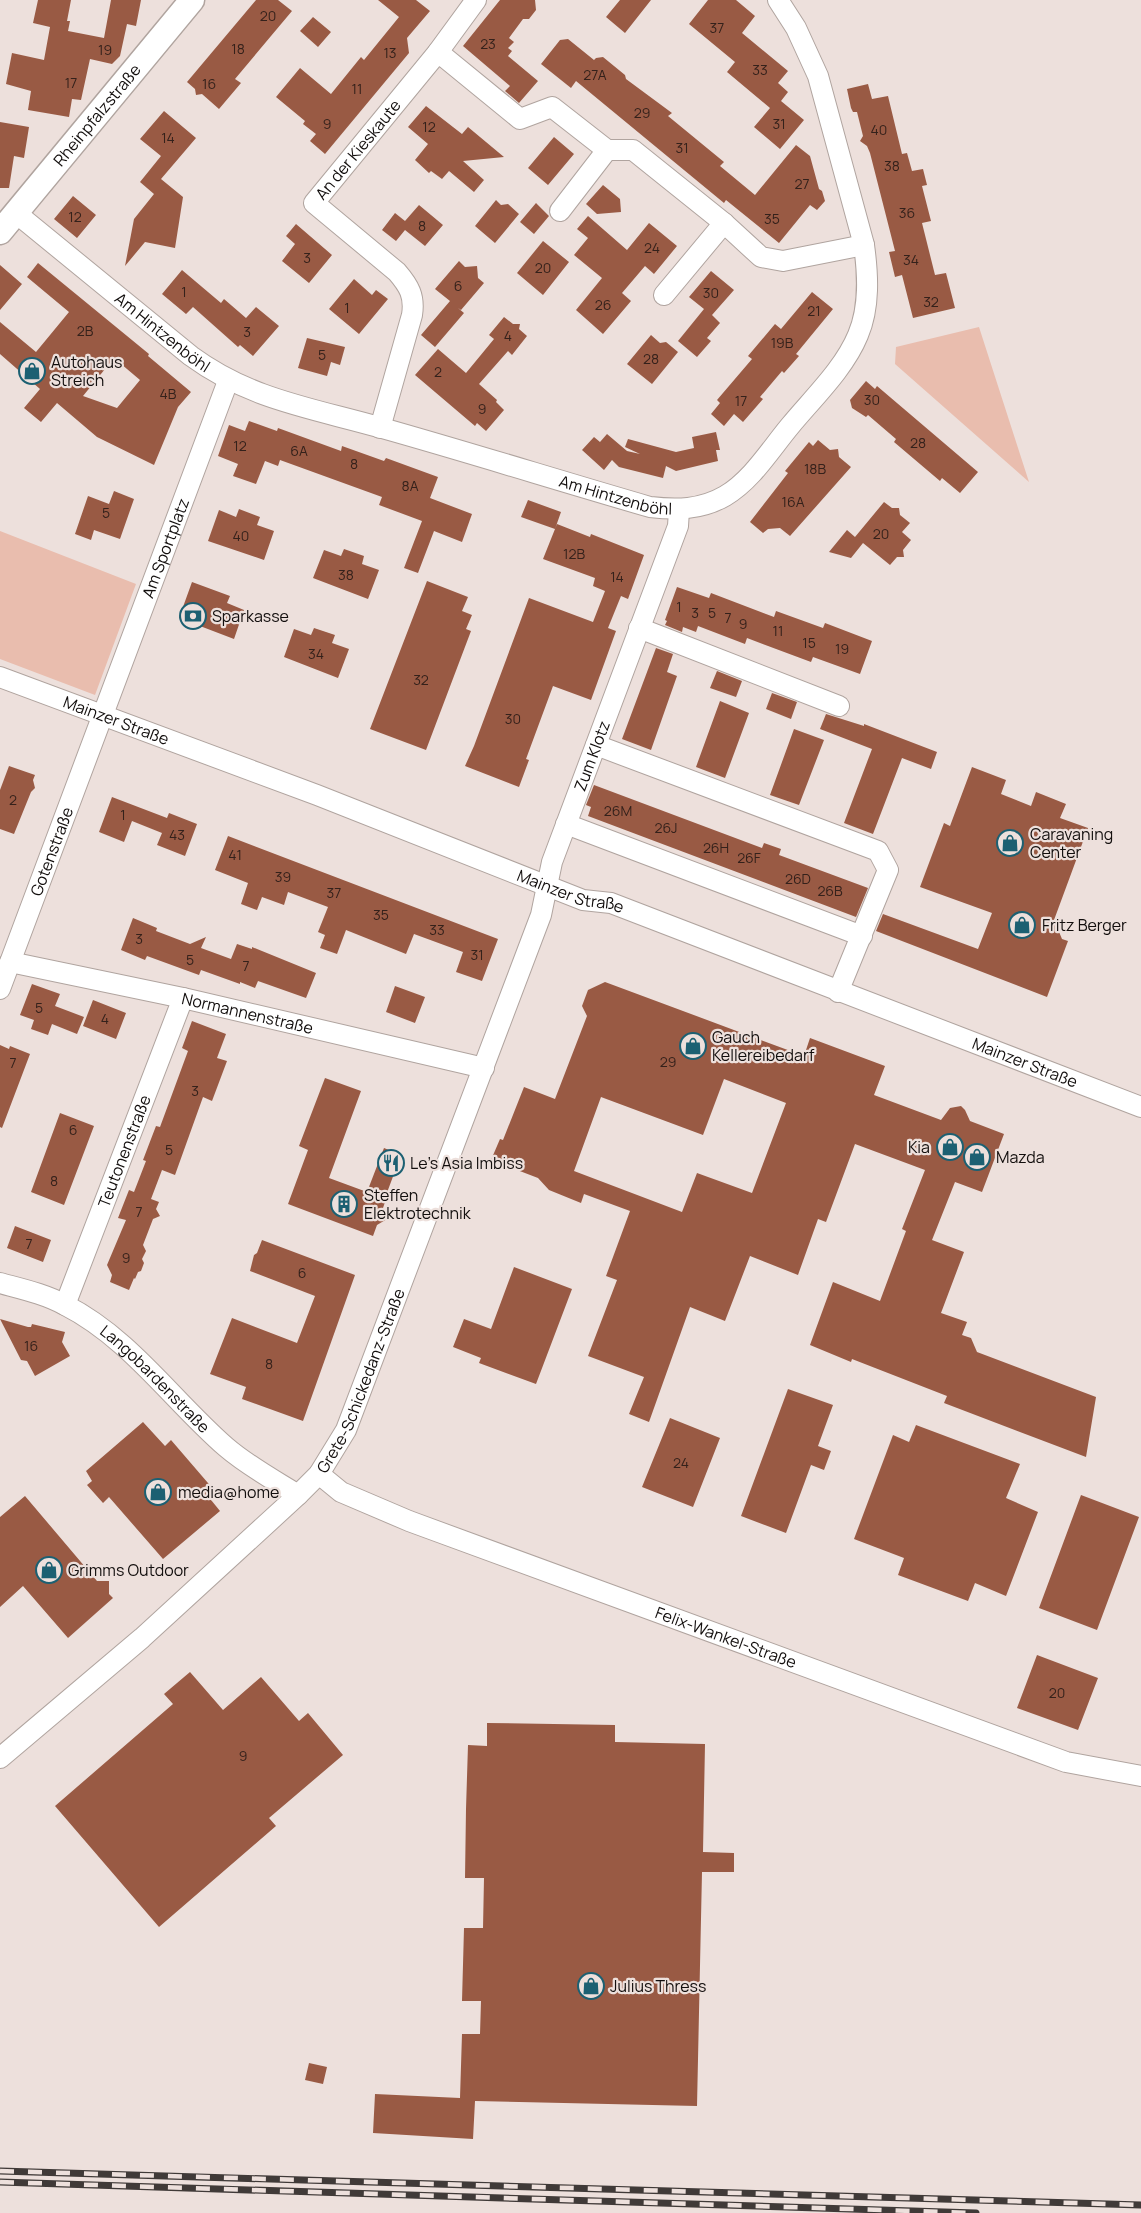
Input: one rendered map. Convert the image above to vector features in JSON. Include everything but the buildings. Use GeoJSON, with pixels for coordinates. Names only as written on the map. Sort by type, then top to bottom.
{"type":"FeatureCollection","features":[{"type":"Feature","properties":{"kind":"street","name":"Rheinpfalzstraße"},"geometry":{"type":"LineString","coordinates":[[0,232],[192,0]]}},
{"type":"Feature","properties":{"kind":"street","name":"An der Kieskaute"},"geometry":{"type":"LineString","coordinates":[[380,428],[412,315],[413,297],[397,272],[314,203],[438,52],[476,0]]}},
{"type":"Feature","properties":{"kind":"street","name":"Am Hintzenböhl"},"geometry":{"type":"LineString","coordinates":[[16,213],[190,356],[228,381],[270,399],[380,428],[650,507],[679,510],[703,505],[724,497],[744,482],[840,364],[858,335],[865,310],[867,292],[864,245],[818,76],[796,28],[778,0]]}},
{"type":"Feature","properties":{"kind":"street"},"geometry":{"type":"LineString","coordinates":[[438,52],[520,118],[552,107],[608,150],[633,150],[724,223],[761,257],[783,261],[864,245]]}},
{"type":"Feature","properties":{"kind":"street"},"geometry":{"type":"LineString","coordinates":[[560,211],[608,150]]}},
{"type":"Feature","properties":{"kind":"street"},"geometry":{"type":"LineString","coordinates":[[664,295],[724,223]]}},
{"type":"Feature","properties":{"kind":"street","name":"Am Sportplatz"},"geometry":{"type":"LineString","coordinates":[[103,715],[228,381]]}},
{"type":"Feature","properties":{"kind":"street","name":"Zum Klotz"},"geometry":{"type":"LineString","coordinates":[[549,887],[552,862],[678,526],[679,510]]}},
{"type":"Feature","properties":{"kind":"street"},"geometry":{"type":"LineString","coordinates":[[639,628],[839,706]]}},
{"type":"Feature","properties":{"kind":"street","name":"Mainzer Straße"},"geometry":{"type":"LineString","coordinates":[[0,677],[317,795],[583,900],[611,903],[1141,1107]]}},
{"type":"Feature","properties":{"kind":"street","name":"Gotenstraße"},"geometry":{"type":"LineString","coordinates":[[0,989],[103,715]]}},
{"type":"Feature","properties":{"kind":"street"},"geometry":{"type":"LineString","coordinates":[[596,745],[878,851],[888,870],[838,992]]}},
{"type":"Feature","properties":{"kind":"street"},"geometry":{"type":"LineString","coordinates":[[566,824],[861,936]]}},
{"type":"Feature","properties":{"kind":"street","name":"Grete-Schickedanz-Straße"},"geometry":{"type":"LineString","coordinates":[[0,1758],[142,1638],[319,1474],[346,1430],[484,1068],[541,915],[549,887]]}},
{"type":"Feature","properties":{"kind":"street","name":"Normannenstraße"},"geometry":{"type":"LineString","coordinates":[[10,962],[183,998],[484,1068]]}},
{"type":"Feature","properties":{"kind":"street","name":"Teutonenstraße"},"geometry":{"type":"LineString","coordinates":[[65,1305],[183,998]]}},
{"type":"Feature","properties":{"kind":"street","name":"Langobardenstraße"},"geometry":{"type":"LineString","coordinates":[[0,1282],[65,1305],[103,1329],[128,1348],[182,1406],[228,1449],[298,1495]]}},
{"type":"Feature","properties":{"kind":"street","name":"Felix-Wankel-Straße"},"geometry":{"type":"LineString","coordinates":[[319,1474],[341,1492],[429,1528],[1066,1762],[1141,1776]]}},
{"type":"Feature","properties":{"kind":"shaded area"},"geometry":{"type":"Polygon","coordinates":[[[979,327],[1029,482],[895,364],[896,347],[979,327]]]}},
{"type":"Feature","properties":{"kind":"shaded area"},"geometry":{"type":"Polygon","coordinates":[[[0,531],[136,584],[95,695],[0,659],[0,531]]]}},
{"type":"Feature","properties":{"kind":"railway"},"geometry":{"type":"LineString","coordinates":[[0,2171],[1141,2205]]}},
{"type":"Feature","properties":{"kind":"railway"},"geometry":{"type":"LineString","coordinates":[[0,2182],[976,2213]]}},
{"type":"Feature","properties":{"kind":"place","name":"Autohaus Streich"},"geometry":{"type":"Point","coordinates":[32,371]}},
{"type":"Feature","properties":{"kind":"place","name":"Sparkasse"},"geometry":{"type":"Point","coordinates":[193,616]}},
{"type":"Feature","properties":{"kind":"place","name":"Caravaning Center"},"geometry":{"type":"Point","coordinates":[1010,843]}},
{"type":"Feature","properties":{"kind":"place","name":"Fritz Berger"},"geometry":{"type":"Point","coordinates":[1022,925]}},
{"type":"Feature","properties":{"kind":"place","name":"Gauch Kellereibedarf"},"geometry":{"type":"Point","coordinates":[693,1046]}},
{"type":"Feature","properties":{"kind":"place","name":"Kia"},"geometry":{"type":"Point","coordinates":[950,1147]}},
{"type":"Feature","properties":{"kind":"place","name":"Mazda"},"geometry":{"type":"Point","coordinates":[977,1157]}},
{"type":"Feature","properties":{"kind":"place","name":"Le's Asia Imbiss"},"geometry":{"type":"Point","coordinates":[391,1163]}},
{"type":"Feature","properties":{"kind":"place","name":"Steffen Elektrotechnik"},"geometry":{"type":"Point","coordinates":[344,1204]}},
{"type":"Feature","properties":{"kind":"place","name":"media@home"},"geometry":{"type":"Point","coordinates":[158,1492]}},
{"type":"Feature","properties":{"kind":"place","name":"Grimms Outdoor"},"geometry":{"type":"Point","coordinates":[49,1570]}},
{"type":"Feature","properties":{"kind":"place","name":"Julius Thress"},"geometry":{"type":"Point","coordinates":[591,1986]}}]}
